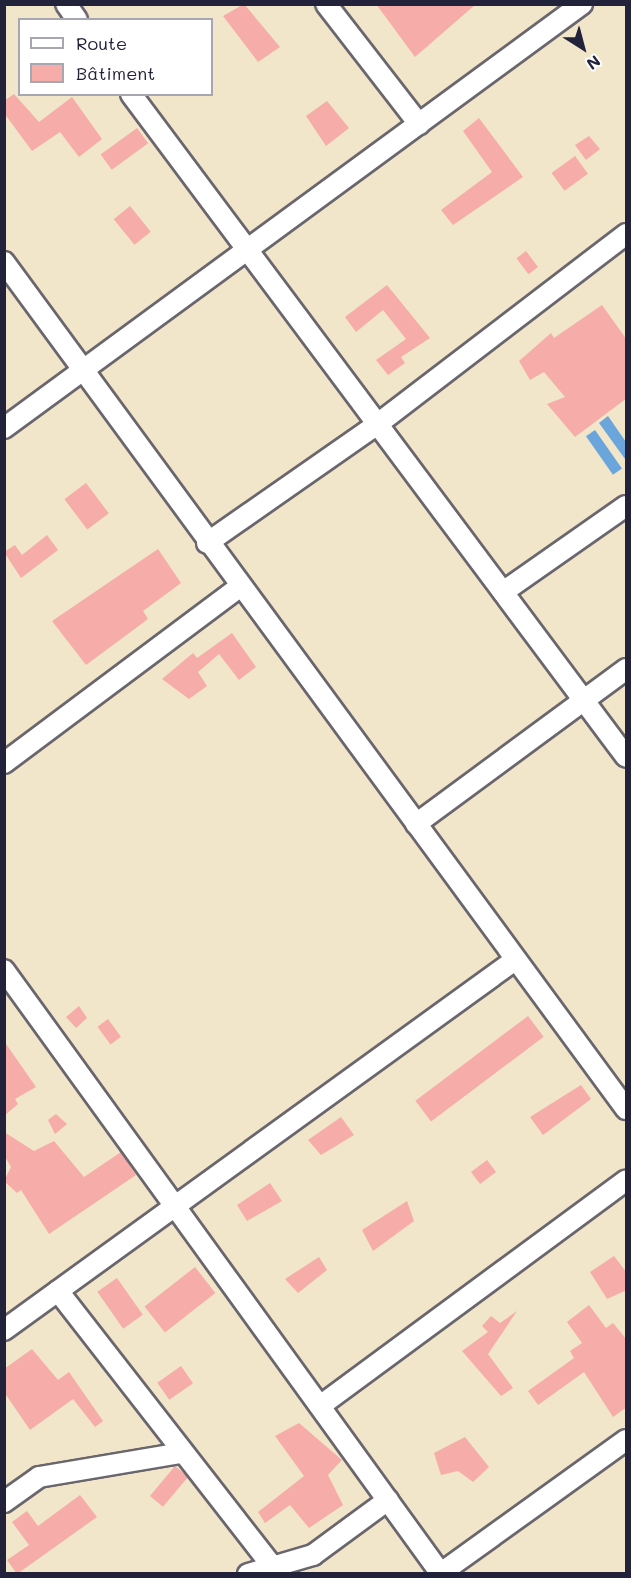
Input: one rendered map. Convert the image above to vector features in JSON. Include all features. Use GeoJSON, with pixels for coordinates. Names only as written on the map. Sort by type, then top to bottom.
{"type":"FeatureCollection","features":[{"type":"Feature","properties":{"kind":"street"},"geometry":{"type":"LineString","coordinates":[[66,4],[76,18]]}},
{"type":"Feature","properties":{"kind":"street"},"geometry":{"type":"LineString","coordinates":[[326,4],[419,124]]}},
{"type":"Feature","properties":{"kind":"street"},"geometry":{"type":"LineString","coordinates":[[4,428],[582,4]]}},
{"type":"Feature","properties":{"kind":"street"},"geometry":{"type":"LineString","coordinates":[[132,96],[245,252],[379,423],[627,757]]}},
{"type":"Feature","properties":{"kind":"street"},"geometry":{"type":"LineString","coordinates":[[207,543],[379,423],[627,234]]}},
{"type":"Feature","properties":{"kind":"street"},"geometry":{"type":"LineString","coordinates":[[4,262],[238,587],[627,1109]]}},
{"type":"Feature","properties":{"kind":"street"},"geometry":{"type":"LineString","coordinates":[[504,592],[627,506]]}},
{"type":"Feature","properties":{"kind":"street"},"geometry":{"type":"LineString","coordinates":[[4,763],[238,587]]}},
{"type":"Feature","properties":{"kind":"street"},"geometry":{"type":"LineString","coordinates":[[416,824],[627,669]]}},
{"type":"Feature","properties":{"kind":"street"},"geometry":{"type":"LineString","coordinates":[[4,1330],[515,960]]}},
{"type":"Feature","properties":{"kind":"street"},"geometry":{"type":"LineString","coordinates":[[4,970],[441,1573],[627,1440]]}},
{"type":"Feature","properties":{"kind":"street"},"geometry":{"type":"LineString","coordinates":[[320,1406],[627,1180]]}},
{"type":"Feature","properties":{"kind":"street"},"geometry":{"type":"LineString","coordinates":[[58,1291],[181,1453],[276,1571]]}},
{"type":"Feature","properties":{"kind":"street"},"geometry":{"type":"LineString","coordinates":[[4,1502],[39,1477],[181,1453]]}},
{"type":"Feature","properties":{"kind":"street"},"geometry":{"type":"LineString","coordinates":[[248,1574],[276,1571],[313,1555],[388,1500]]}},
{"type":"Feature","properties":{"kind":"water"},"geometry":{"type":"Polygon","coordinates":[[[608,416],[626,442],[625,459],[599,423],[608,416]]]}},
{"type":"Feature","properties":{"kind":"water"},"geometry":{"type":"Polygon","coordinates":[[[595,430],[622,469],[613,475],[586,436],[595,430]]]}},
{"type":"Feature","properties":{"kind":"building"},"geometry":{"type":"Polygon","coordinates":[[[244,4],[280,47],[258,62],[223,16],[244,4]]]}},
{"type":"Feature","properties":{"kind":"building"},"geometry":{"type":"Polygon","coordinates":[[[376,4],[476,4],[415,57],[376,4]]]}},
{"type":"Feature","properties":{"kind":"building"},"geometry":{"type":"Polygon","coordinates":[[[14,94],[39,122],[72,97],[102,139],[79,157],[60,132],[32,151],[4,113],[4,101],[14,94]]]}},
{"type":"Feature","properties":{"kind":"building"},"geometry":{"type":"Polygon","coordinates":[[[327,101],[349,128],[326,146],[306,116],[327,101]]]}},
{"type":"Feature","properties":{"kind":"building"},"geometry":{"type":"Polygon","coordinates":[[[479,118],[523,177],[453,225],[441,210],[492,172],[463,131],[479,118]]]}},
{"type":"Feature","properties":{"kind":"building"},"geometry":{"type":"Polygon","coordinates":[[[137,128],[148,143],[112,170],[101,154],[137,128]]]}},
{"type":"Feature","properties":{"kind":"building"},"geometry":{"type":"Polygon","coordinates":[[[589,136],[600,149],[586,160],[575,145],[589,136]]]}},
{"type":"Feature","properties":{"kind":"building"},"geometry":{"type":"Polygon","coordinates":[[[575,156],[588,174],[564,191],[552,173],[575,156]]]}},
{"type":"Feature","properties":{"kind":"building"},"geometry":{"type":"Polygon","coordinates":[[[130,206],[151,232],[134,245],[114,219],[130,206]]]}},
{"type":"Feature","properties":{"kind":"building"},"geometry":{"type":"Polygon","coordinates":[[[526,251],[538,267],[528,274],[516,258],[526,251]]]}},
{"type":"Feature","properties":{"kind":"building"},"geometry":{"type":"Polygon","coordinates":[[[387,285],[430,338],[401,357],[405,363],[388,375],[376,360],[406,339],[383,310],[356,332],[345,317],[387,285]]]}},
{"type":"Feature","properties":{"kind":"building"},"geometry":{"type":"Polygon","coordinates":[[[602,305],[627,340],[627,398],[575,437],[547,404],[565,397],[544,372],[530,380],[519,361],[551,333],[554,338],[602,305]]]}},
{"type":"Feature","properties":{"kind":"building"},"geometry":{"type":"Polygon","coordinates":[[[86,483],[109,513],[87,530],[64,499],[86,483]]]}},
{"type":"Feature","properties":{"kind":"building"},"geometry":{"type":"Polygon","coordinates":[[[47,535],[58,550],[21,578],[4,552],[15,545],[22,555],[47,535]]]}},
{"type":"Feature","properties":{"kind":"building"},"geometry":{"type":"Polygon","coordinates":[[[158,549],[181,583],[143,611],[148,619],[86,665],[52,621],[158,549]]]}},
{"type":"Feature","properties":{"kind":"building"},"geometry":{"type":"Polygon","coordinates":[[[232,633],[256,667],[239,680],[219,654],[198,672],[207,686],[189,699],[162,679],[193,653],[197,658],[232,633]]]}},
{"type":"Feature","properties":{"kind":"building"},"geometry":{"type":"Polygon","coordinates":[[[79,1006],[87,1018],[76,1028],[66,1017],[79,1006]]]}},
{"type":"Feature","properties":{"kind":"building"},"geometry":{"type":"Polygon","coordinates":[[[528,1016],[544,1037],[431,1122],[415,1101],[528,1016]]]}},
{"type":"Feature","properties":{"kind":"building"},"geometry":{"type":"Polygon","coordinates":[[[108,1019],[121,1037],[110,1044],[97,1027],[108,1019]]]}},
{"type":"Feature","properties":{"kind":"building"},"geometry":{"type":"Polygon","coordinates":[[[4,1041],[36,1087],[15,1099],[18,1104],[4,1116],[4,1041]]]}},
{"type":"Feature","properties":{"kind":"building"},"geometry":{"type":"Polygon","coordinates":[[[581,1085],[591,1099],[543,1135],[530,1117],[581,1085]]]}},
{"type":"Feature","properties":{"kind":"building"},"geometry":{"type":"Polygon","coordinates":[[[56,1114],[67,1124],[55,1134],[48,1120],[56,1114]]]}},
{"type":"Feature","properties":{"kind":"building"},"geometry":{"type":"Polygon","coordinates":[[[341,1117],[354,1135],[321,1155],[308,1140],[341,1117]]]}},
{"type":"Feature","properties":{"kind":"building"},"geometry":{"type":"Polygon","coordinates":[[[4,1132],[34,1151],[54,1141],[84,1177],[121,1152],[136,1175],[49,1234],[21,1190],[17,1193],[4,1181],[11,1167],[4,1155],[4,1132]]]}},
{"type":"Feature","properties":{"kind":"building"},"geometry":{"type":"Polygon","coordinates":[[[487,1160],[496,1172],[480,1184],[471,1172],[487,1160]]]}},
{"type":"Feature","properties":{"kind":"building"},"geometry":{"type":"Polygon","coordinates":[[[270,1183],[282,1201],[247,1221],[237,1205],[270,1183]]]}},
{"type":"Feature","properties":{"kind":"building"},"geometry":{"type":"Polygon","coordinates":[[[407,1201],[414,1221],[373,1251],[362,1230],[407,1201]]]}},
{"type":"Feature","properties":{"kind":"building"},"geometry":{"type":"Polygon","coordinates":[[[614,1256],[627,1273],[627,1290],[607,1299],[590,1272],[614,1256]]]}},
{"type":"Feature","properties":{"kind":"building"},"geometry":{"type":"Polygon","coordinates":[[[319,1257],[327,1270],[298,1293],[285,1279],[319,1257]]]}},
{"type":"Feature","properties":{"kind":"building"},"geometry":{"type":"Polygon","coordinates":[[[195,1267],[215,1293],[165,1332],[145,1306],[195,1267]]]}},
{"type":"Feature","properties":{"kind":"building"},"geometry":{"type":"Polygon","coordinates":[[[117,1278],[143,1315],[123,1329],[97,1292],[117,1278]]]}},
{"type":"Feature","properties":{"kind":"building"},"geometry":{"type":"Polygon","coordinates":[[[589,1305],[606,1328],[613,1323],[627,1340],[627,1407],[613,1417],[584,1372],[538,1405],[528,1391],[574,1358],[570,1351],[582,1343],[567,1322],[589,1305]]]}},
{"type":"Feature","properties":{"kind":"building"},"geometry":{"type":"Polygon","coordinates":[[[517,1311],[488,1354],[513,1388],[501,1396],[462,1351],[488,1332],[482,1326],[491,1316],[500,1323],[517,1311]]]}},
{"type":"Feature","properties":{"kind":"building"},"geometry":{"type":"Polygon","coordinates":[[[32,1349],[58,1380],[69,1372],[103,1421],[95,1427],[73,1399],[30,1430],[4,1392],[4,1369],[32,1349]]]}},
{"type":"Feature","properties":{"kind":"building"},"geometry":{"type":"Polygon","coordinates":[[[181,1366],[193,1383],[169,1400],[157,1383],[181,1366]]]}},
{"type":"Feature","properties":{"kind":"building"},"geometry":{"type":"Polygon","coordinates":[[[299,1423],[342,1460],[328,1475],[343,1505],[309,1528],[290,1505],[265,1523],[258,1512],[304,1476],[275,1436],[299,1423]]]}},
{"type":"Feature","properties":{"kind":"building"},"geometry":{"type":"Polygon","coordinates":[[[465,1437],[489,1467],[473,1482],[458,1471],[441,1475],[434,1453],[465,1437]]]}},
{"type":"Feature","properties":{"kind":"building"},"geometry":{"type":"Polygon","coordinates":[[[175,1466],[188,1477],[163,1507],[150,1496],[175,1466]]]}},
{"type":"Feature","properties":{"kind":"building"},"geometry":{"type":"Polygon","coordinates":[[[80,1495],[97,1517],[17,1574],[7,1560],[29,1545],[12,1522],[27,1511],[38,1526],[80,1495]]]}}]}
